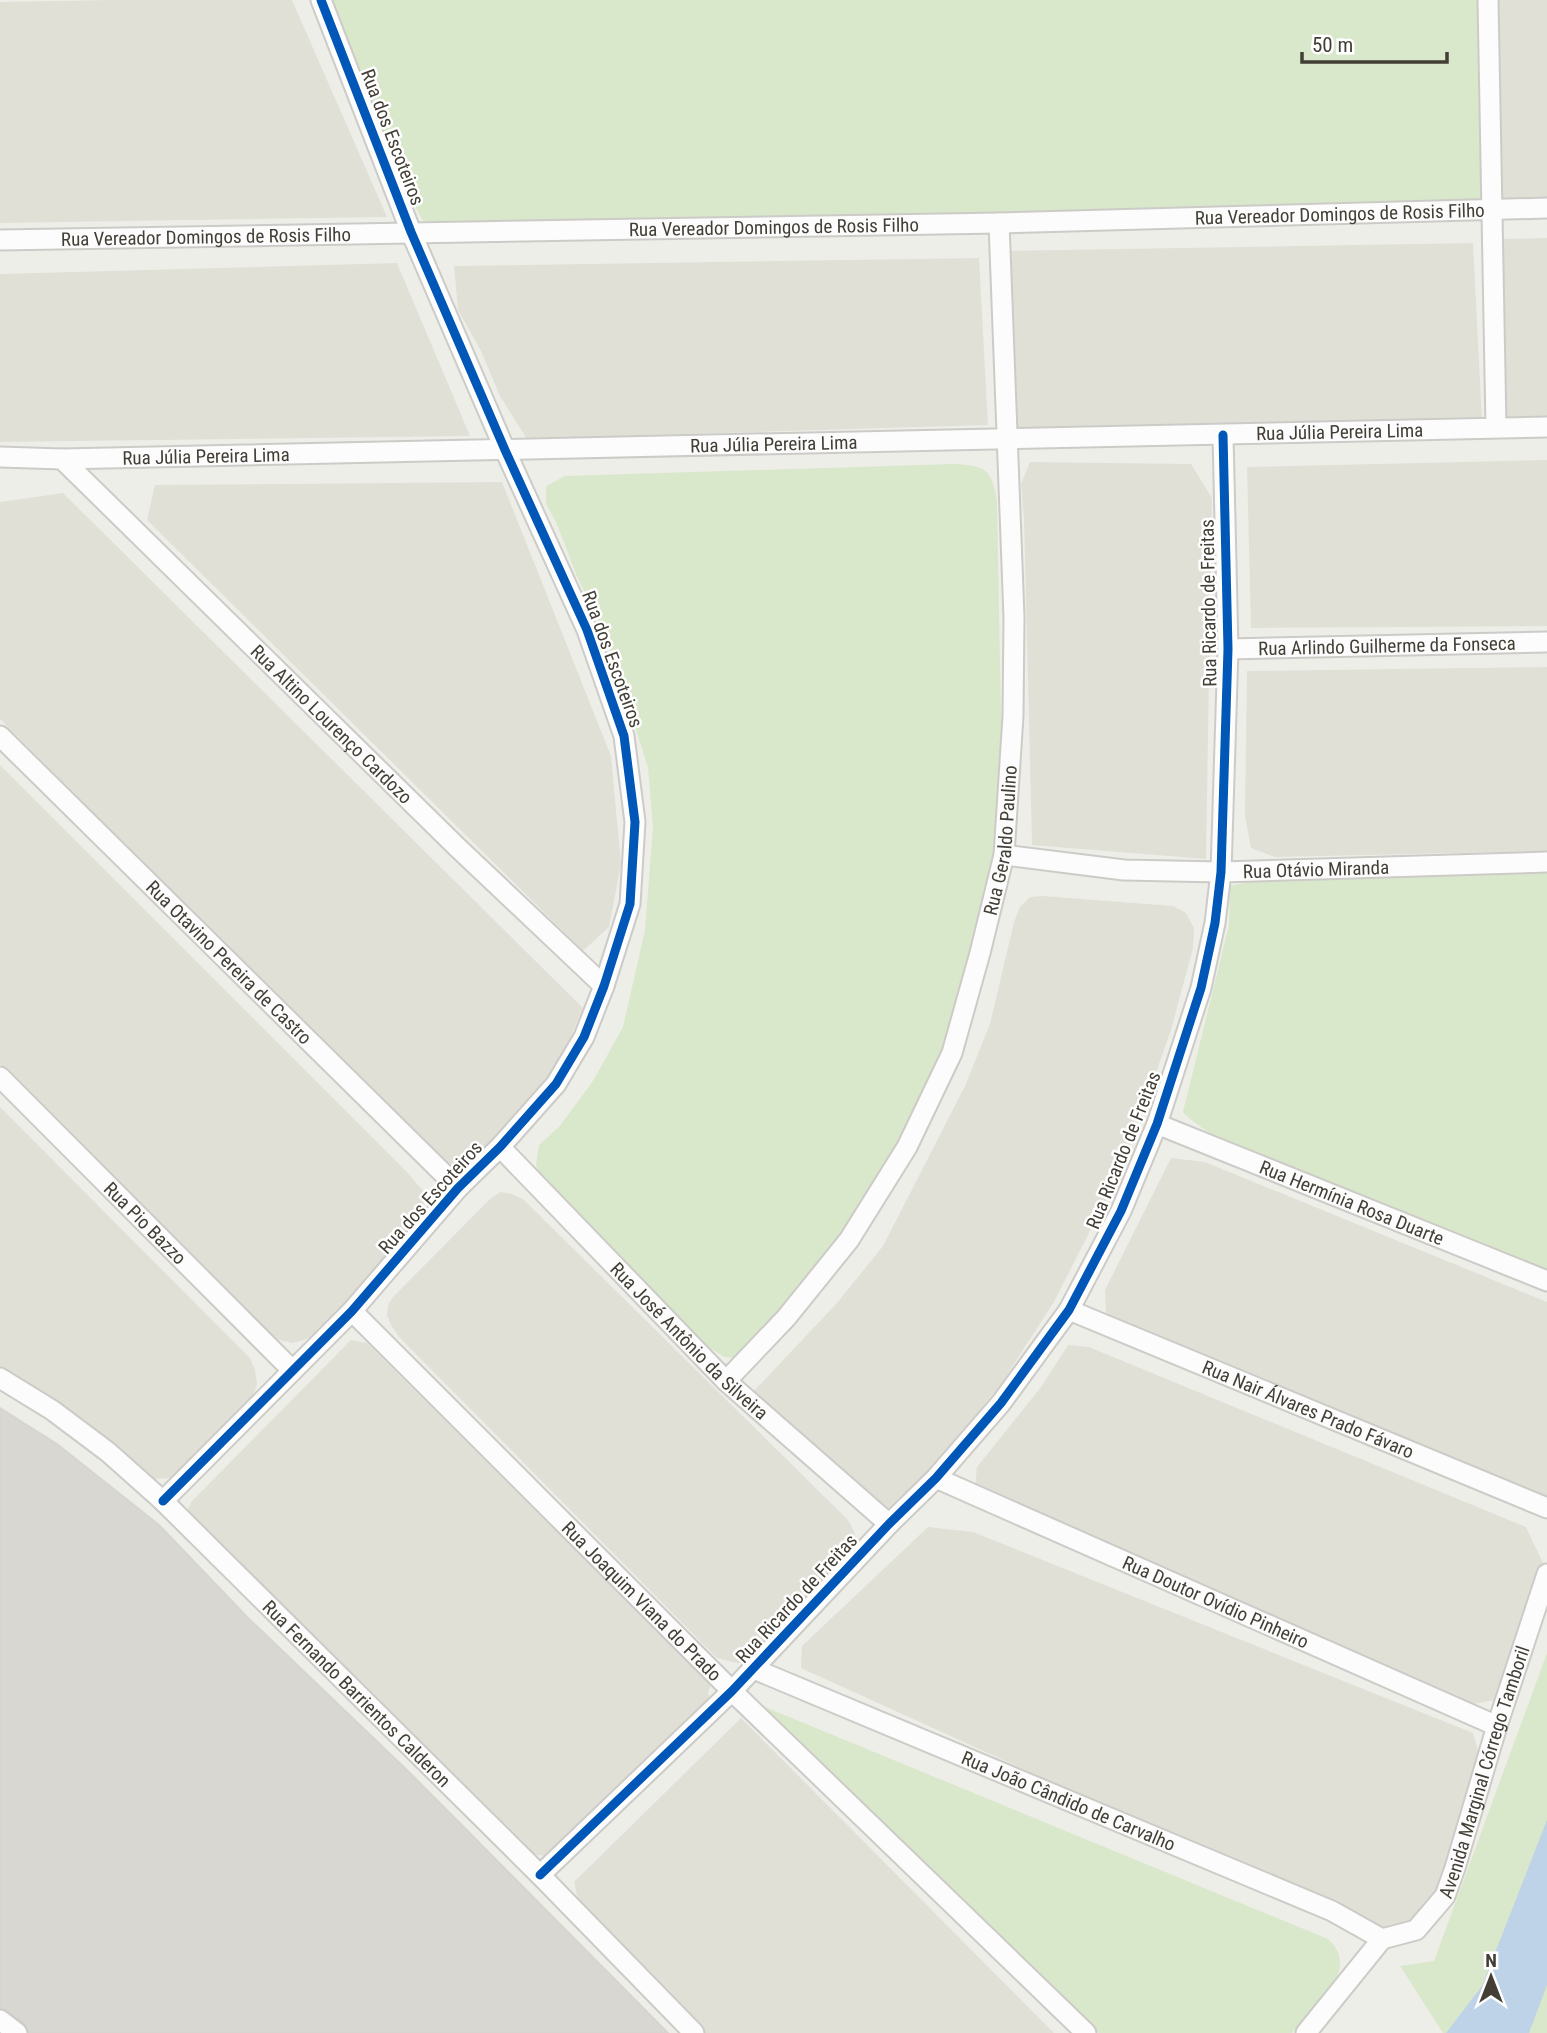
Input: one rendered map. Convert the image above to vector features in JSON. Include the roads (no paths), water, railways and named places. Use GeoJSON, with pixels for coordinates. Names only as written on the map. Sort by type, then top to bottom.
{"type":"FeatureCollection","features":[{"type":"Feature","properties":{"kind":"street","name":"Rua dos Escoteiros"},"geometry":{"type":"LineString","coordinates":[[163,1501],[352,1311],[458,1188],[500,1147],[555,1084],[584,1038],[630,904],[635,822],[624,736],[587,630],[505,450],[411,232],[321,0]]}},
{"type":"Feature","properties":{"kind":"street"},"geometry":{"type":"LineString","coordinates":[[1488,0],[1494,208],[1496,427]]}},
{"type":"Feature","properties":{"kind":"street","name":"Rua Vereador Domingos de Rosis Filho"},"geometry":{"type":"LineString","coordinates":[[0,240],[999,223],[1547,208]]}},
{"type":"Feature","properties":{"kind":"street","name":"Rua Geraldo Paulino"},"geometry":{"type":"LineString","coordinates":[[726,1381],[786,1318],[849,1240],[907,1147],[951,1053],[980,953],[1004,855],[1013,716],[1014,617],[999,223]]}},
{"type":"Feature","properties":{"kind":"street","name":"Rua Júlia Pereira Lima"},"geometry":{"type":"LineString","coordinates":[[0,457],[62,459],[1547,427]]}},
{"type":"Feature","properties":{"kind":"street","name":"Rua Ricardo de Freitas"},"geometry":{"type":"LineString","coordinates":[[540,1875],[754,1669],[889,1524],[936,1478],[1001,1403],[1069,1310],[1121,1211],[1157,1124],[1201,988],[1215,923],[1221,873],[1228,649],[1223,435]]}},
{"type":"Feature","properties":{"kind":"street","name":"Rua Altino Lourenço Cardozo"},"geometry":{"type":"LineString","coordinates":[[62,459],[457,846],[604,986]]}},
{"type":"Feature","properties":{"kind":"street","name":"Rua Arlindo Guilherme da Fonseca"},"geometry":{"type":"LineString","coordinates":[[1228,649],[1547,642]]}},
{"type":"Feature","properties":{"kind":"street","name":"Rua Otavino Pereira de Castro"},"geometry":{"type":"LineString","coordinates":[[0,736],[458,1188]]}},
{"type":"Feature","properties":{"kind":"street","name":"Rua Otávio Miranda"},"geometry":{"type":"LineString","coordinates":[[1004,855],[1124,870],[1221,873],[1547,862]]}},
{"type":"Feature","properties":{"kind":"street","name":"Rua Pio Bazzo"},"geometry":{"type":"LineString","coordinates":[[0,1077],[292,1370]]}},
{"type":"Feature","properties":{"kind":"street","name":"Rua Hermínia Rosa Duarte"},"geometry":{"type":"LineString","coordinates":[[1157,1124],[1547,1281]]}},
{"type":"Feature","properties":{"kind":"street","name":"Rua José Antônio da Silveira"},"geometry":{"type":"LineString","coordinates":[[500,1147],[726,1381],[889,1524]]}},
{"type":"Feature","properties":{"kind":"street","name":"Rua Nair Álvares Prado Fávaro"},"geometry":{"type":"LineString","coordinates":[[1069,1310],[1547,1508]]}},
{"type":"Feature","properties":{"kind":"street","name":"Rua Joaquim Viana do Prado"},"geometry":{"type":"LineString","coordinates":[[352,1311],[732,1691],[1086,2033]]}},
{"type":"Feature","properties":{"kind":"street","name":"Rua Fernando Barrientos Calderon"},"geometry":{"type":"LineString","coordinates":[[0,1378],[52,1410],[107,1452],[163,1501],[540,1875],[694,2033]]}},
{"type":"Feature","properties":{"kind":"street","name":"Rua Doutor Ovídio Pinheiro"},"geometry":{"type":"LineString","coordinates":[[936,1478],[1497,1726]]}},
{"type":"Feature","properties":{"kind":"street","name":"Avenida Marginal Córrego Tamboril"},"geometry":{"type":"LineString","coordinates":[[1382,1939],[1416,1930],[1445,1896],[1547,1574]]}},
{"type":"Feature","properties":{"kind":"street","name":"Rua João Cândido de Carvalho"},"geometry":{"type":"LineString","coordinates":[[754,1669],[1332,1911],[1382,1939]]}},
{"type":"Feature","properties":{"kind":"street"},"geometry":{"type":"LineString","coordinates":[[1306,2033],[1382,1939]]}},
{"type":"Feature","properties":{"kind":"street"},"geometry":{"type":"LineString","coordinates":[[0,2020],[17,2033]]}},
{"type":"Feature","properties":{"kind":"water"},"geometry":{"type":"Polygon","coordinates":[[[1547,1820],[1547,1985],[1529,2033],[1446,2033],[1482,1986],[1547,1820]]]}}]}
